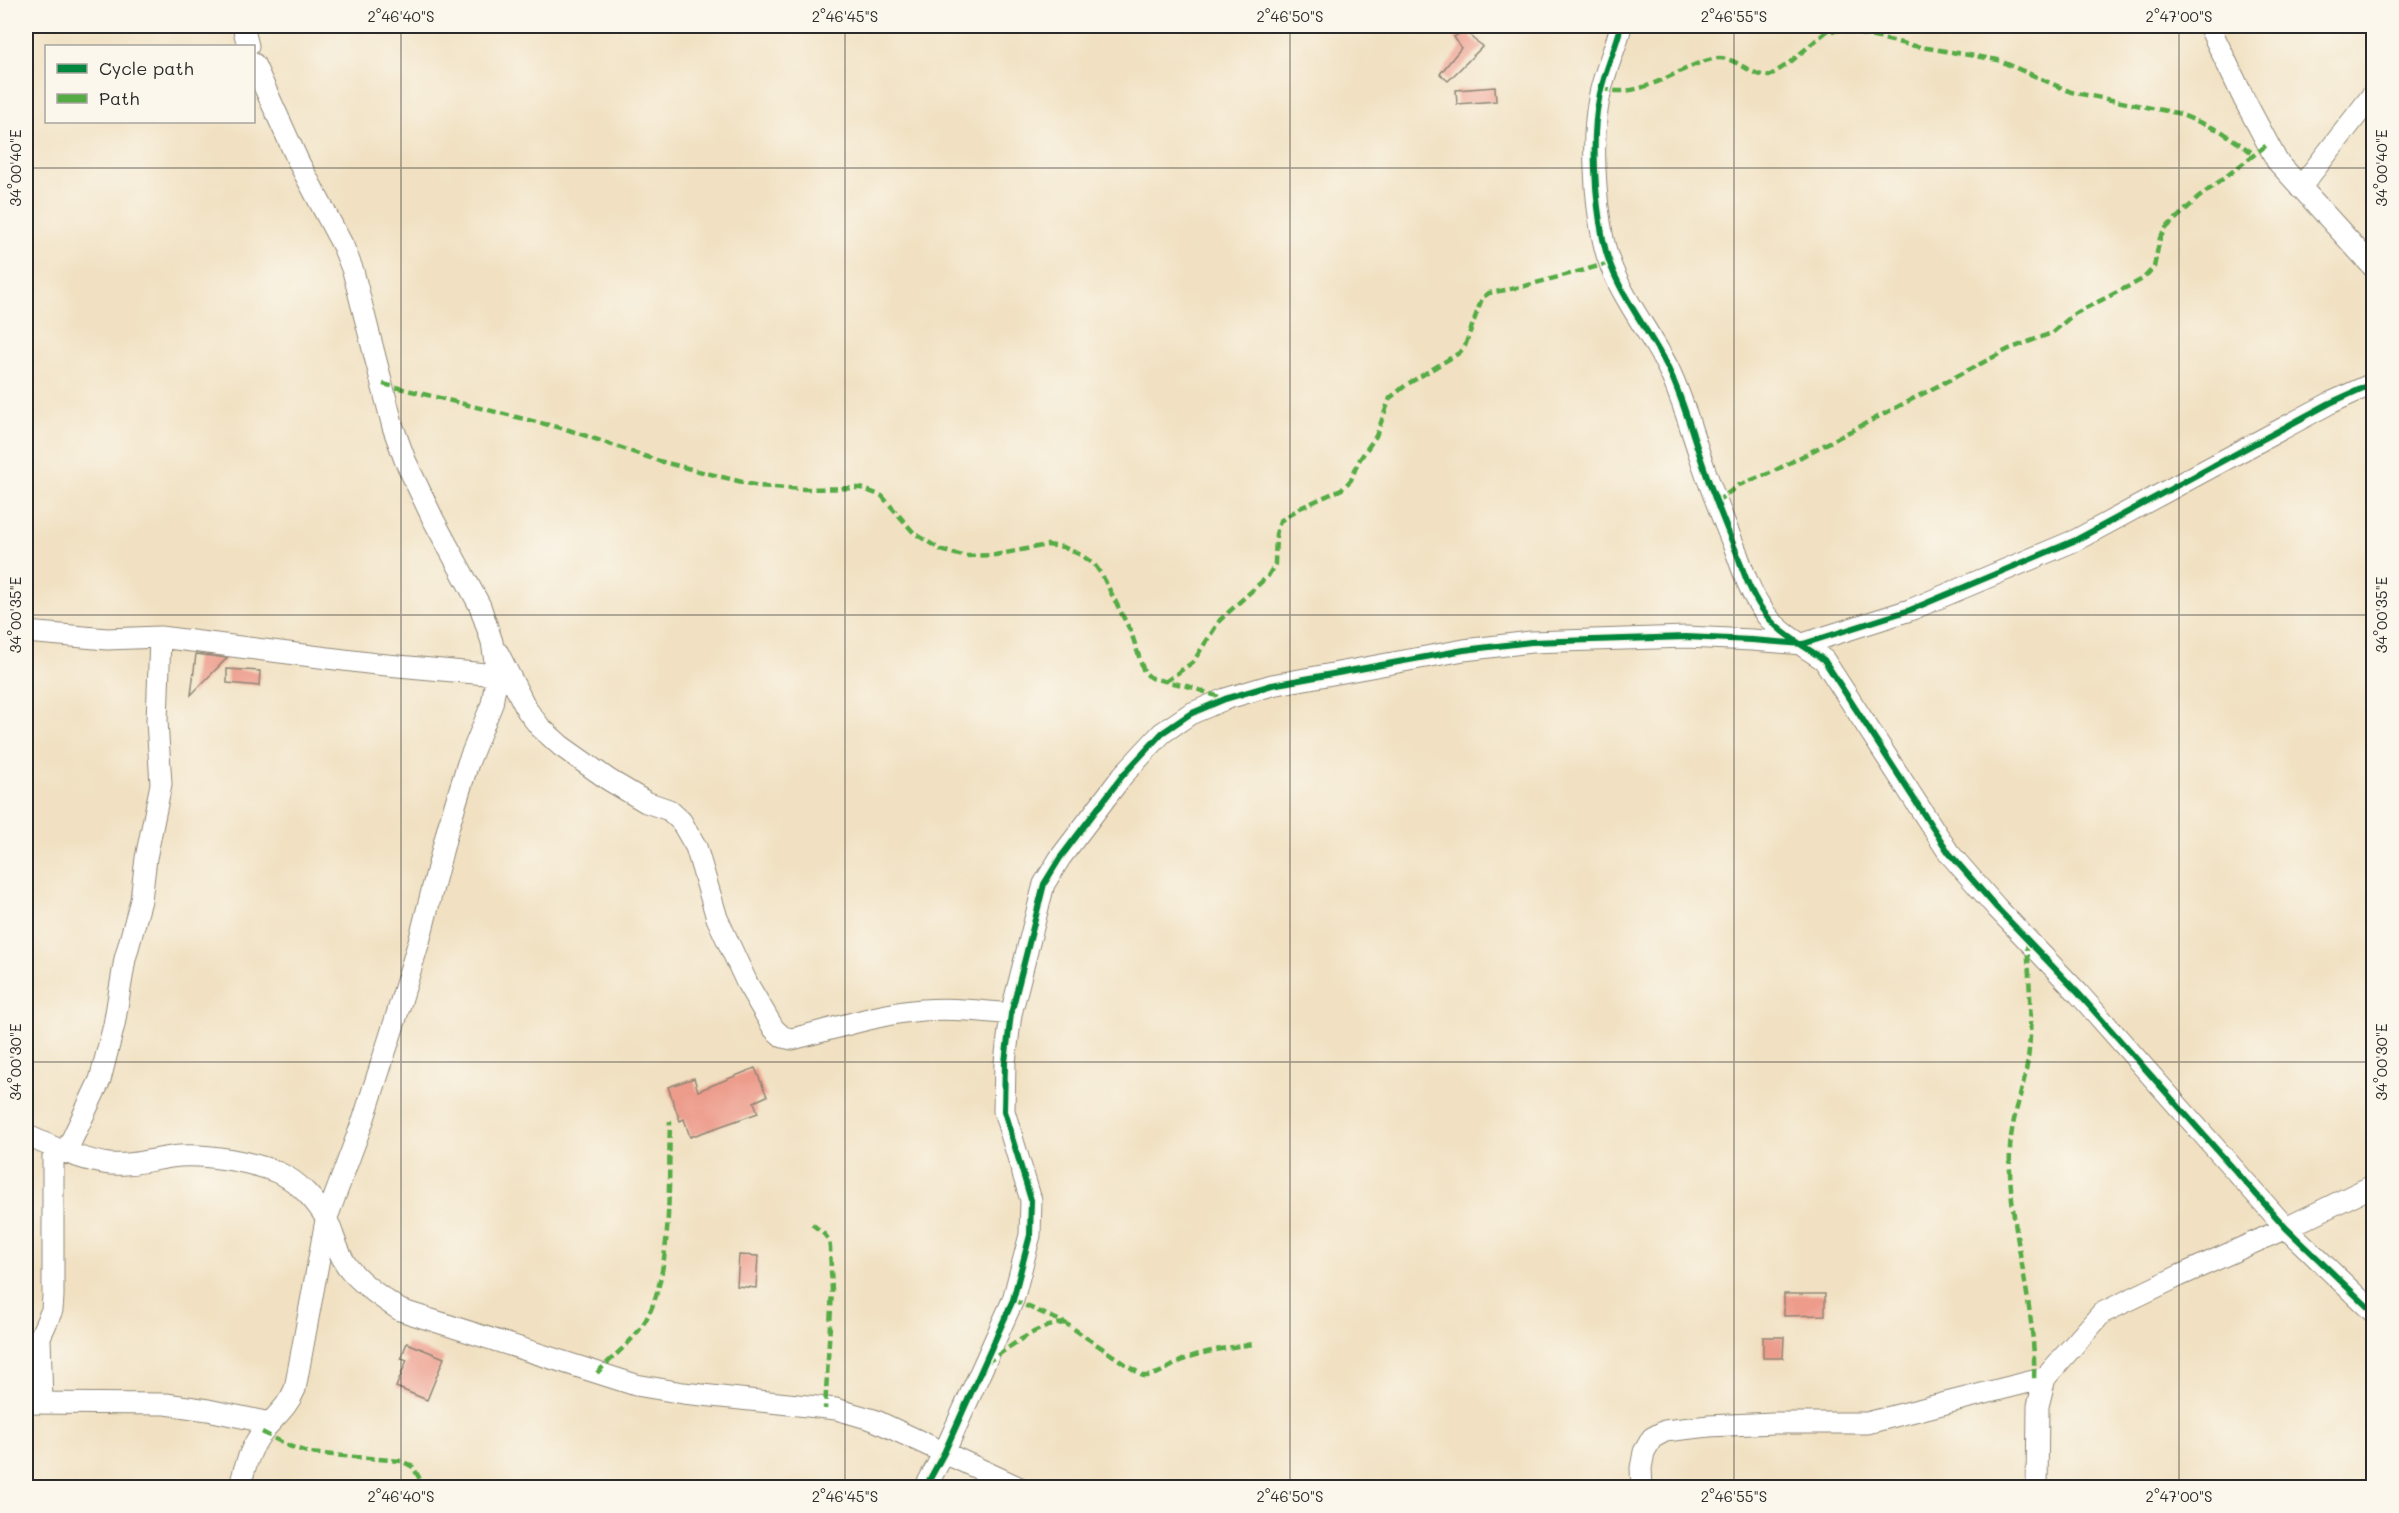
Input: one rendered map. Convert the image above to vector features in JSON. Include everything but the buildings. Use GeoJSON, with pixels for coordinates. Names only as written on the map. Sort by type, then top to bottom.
{"type":"FeatureCollection","features":[{"type":"Feature","properties":{"kind":"street"},"geometry":{"type":"LineString","coordinates":[[243,26],[248,45]]}},
{"type":"Feature","properties":{"kind":"street"},"geometry":{"type":"LineString","coordinates":[[1621,26],[1601,88],[1595,130],[1599,207],[1608,259],[1668,368],[1687,411],[1716,502],[1745,576],[1761,608],[1776,628],[1824,660],[1949,853],[1997,908],[2079,994],[2286,1228],[2373,1313]]}},
{"type":"Feature","properties":{"kind":"street"},"geometry":{"type":"LineString","coordinates":[[2209,26],[2277,161],[2373,268]]}},
{"type":"Feature","properties":{"kind":"street"},"geometry":{"type":"LineString","coordinates":[[255,66],[290,146],[343,246],[353,271],[393,427],[405,460],[433,519],[480,606],[492,642],[527,710],[540,727],[561,746],[609,780],[646,802],[669,810],[681,821],[696,847],[717,918],[747,982],[774,1029],[783,1037],[792,1039],[875,1018],[922,1010],[970,1010],[1011,1014]]}},
{"type":"Feature","properties":{"kind":"street"},"geometry":{"type":"LineString","coordinates":[[2300,188],[2373,93]]}},
{"type":"Feature","properties":{"kind":"street"},"geometry":{"type":"LineString","coordinates":[[925,1488],[944,1453],[1013,1300],[1030,1235],[1031,1200],[1004,1111],[1005,1062],[1011,1014],[1044,884],[1060,858],[1123,775],[1162,733],[1190,714],[1225,699],[1272,685],[1464,650],[1531,642],[1686,637],[1752,639],[1803,644],[1910,610],[2076,540],[2330,403],[2373,383]]}},
{"type":"Feature","properties":{"kind":"street"},"geometry":{"type":"LineString","coordinates":[[26,632],[107,639],[160,637],[376,664],[497,675]]}},
{"type":"Feature","properties":{"kind":"street"},"geometry":{"type":"LineString","coordinates":[[160,637],[157,721],[161,784],[146,858],[141,900],[125,959],[114,1025],[100,1080],[59,1149],[52,1310],[40,1337],[34,1402],[166,1404],[270,1423]]}},
{"type":"Feature","properties":{"kind":"street"},"geometry":{"type":"LineString","coordinates":[[240,1488],[247,1457],[262,1432],[283,1412],[295,1389],[326,1220],[364,1118],[420,938],[448,828],[468,763],[492,704],[497,675],[492,642]]}},
{"type":"Feature","properties":{"kind":"street"},"geometry":{"type":"LineString","coordinates":[[26,1135],[59,1149],[103,1163],[125,1164],[181,1156],[206,1157],[251,1164],[279,1173],[296,1183],[326,1220],[335,1245],[348,1266],[372,1290],[400,1310],[636,1385],[683,1394],[836,1409],[874,1420],[1020,1488]]}},
{"type":"Feature","properties":{"kind":"street"},"geometry":{"type":"LineString","coordinates":[[2037,1488],[2038,1406],[2045,1378],[2102,1313],[2373,1185]]}},
{"type":"Feature","properties":{"kind":"street"},"geometry":{"type":"LineString","coordinates":[[1642,1488],[1641,1468],[1644,1452],[1652,1438],[1665,1431],[1773,1423],[1867,1423],[2045,1378]]}},
{"type":"Feature","properties":{"kind":"marked path"},"geometry":{"type":"LineString","coordinates":[[1601,88],[1615,91],[1644,87],[1698,63],[1720,58],[1761,75],[1769,76],[1788,64],[1827,31],[1842,30],[1915,46],[1998,60],[2071,92],[2177,113],[2221,131],[2254,154]]}},
{"type":"Feature","properties":{"kind":"marked path"},"geometry":{"type":"LineString","coordinates":[[1716,502],[1739,485],[1770,473],[2009,349],[2052,333],[2074,314],[2143,279],[2154,267],[2160,238],[2166,228],[2198,198],[2268,144]]}},
{"type":"Feature","properties":{"kind":"marked path"},"geometry":{"type":"LineString","coordinates":[[1165,682],[1193,662],[1220,620],[1268,576],[1275,564],[1276,534],[1280,521],[1300,508],[1342,489],[1351,480],[1358,462],[1376,436],[1390,398],[1406,385],[1459,353],[1465,346],[1482,298],[1489,293],[1521,287],[1610,263]]}},
{"type":"Feature","properties":{"kind":"marked path"},"geometry":{"type":"LineString","coordinates":[[383,384],[569,430],[659,461],[758,486],[804,489],[861,488],[882,496],[914,533],[941,550],[963,556],[995,555],[1047,545],[1063,547],[1094,564],[1102,575],[1131,632],[1144,672],[1151,678],[1191,687],[1225,699]]}},
{"type":"Feature","properties":{"kind":"marked path"},"geometry":{"type":"LineString","coordinates":[[2027,941],[2030,1000],[2029,1044],[2026,1070],[2011,1138],[2010,1178],[2031,1323],[2034,1381]]}},
{"type":"Feature","properties":{"kind":"marked path"},"geometry":{"type":"LineString","coordinates":[[597,1373],[642,1326],[660,1282],[669,1198],[670,1121]]}},
{"type":"Feature","properties":{"kind":"marked path"},"geometry":{"type":"LineString","coordinates":[[812,1224],[829,1240],[830,1248],[832,1291],[825,1409]]}},
{"type":"Feature","properties":{"kind":"marked path"},"geometry":{"type":"LineString","coordinates":[[1013,1300],[1065,1323],[1143,1376],[1156,1374],[1198,1355],[1254,1344]]}},
{"type":"Feature","properties":{"kind":"marked path"},"geometry":{"type":"LineString","coordinates":[[986,1363],[1033,1332],[1065,1323]]}},
{"type":"Feature","properties":{"kind":"marked path"},"geometry":{"type":"LineString","coordinates":[[262,1432],[289,1446],[310,1453],[402,1461],[413,1467],[425,1488]]}},
{"type":"Feature","properties":{"kind":"cycle path"},"geometry":{"type":"LineString","coordinates":[[1621,26],[1603,81],[1595,132],[1595,169],[1603,239],[1614,274],[1622,290],[1668,368],[1714,496],[1747,581],[1758,602],[1775,625],[1790,638],[1824,660],[1949,853],[1997,908],[2079,994],[2286,1228],[2374,1313]]}},
{"type":"Feature","properties":{"kind":"cycle path"},"geometry":{"type":"LineString","coordinates":[[925,1488],[944,1453],[1013,1300],[1030,1235],[1031,1200],[1004,1111],[1005,1062],[1011,1014],[1044,884],[1060,858],[1123,775],[1162,733],[1190,714],[1225,699],[1272,685],[1464,650],[1531,642],[1686,637],[1803,644],[1910,610],[2076,540],[2330,403],[2374,383]]}}]}
